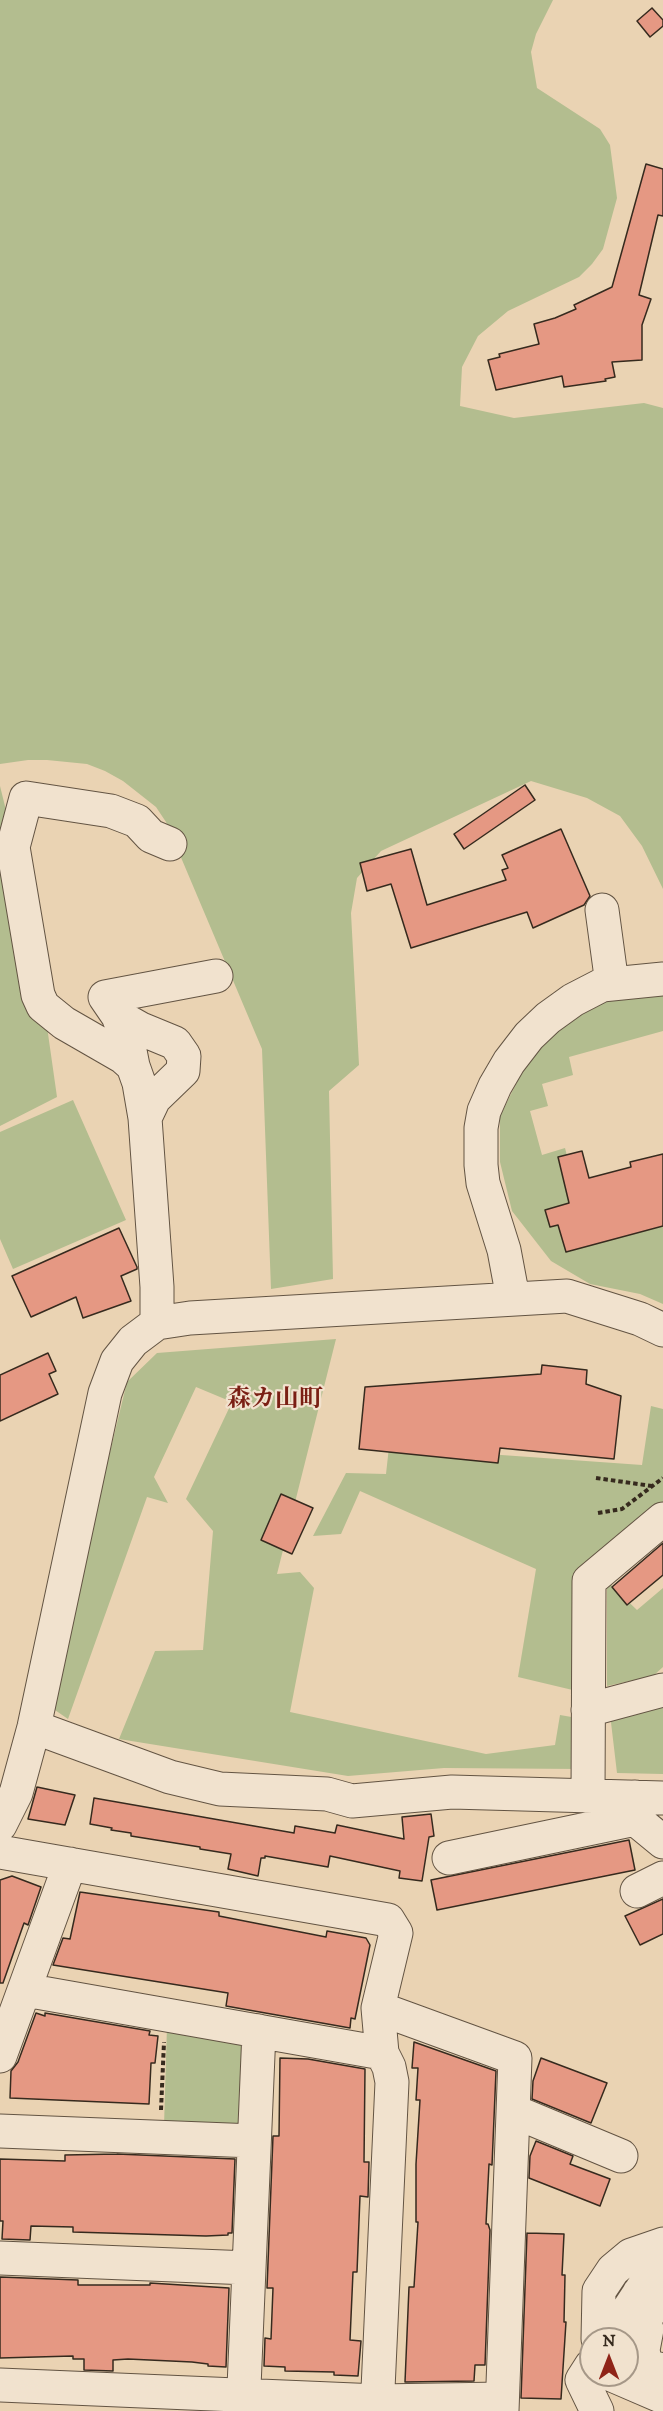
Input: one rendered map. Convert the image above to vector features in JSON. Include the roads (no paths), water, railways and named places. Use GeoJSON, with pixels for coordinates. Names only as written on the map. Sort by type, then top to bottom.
{"type":"FeatureCollection","features":[{"type":"Feature","properties":{"kind":"street"},"geometry":{"type":"LineString","coordinates":[[133,1066],[123,1057],[51,1014],[43,1006],[38,995],[13,847],[26,798],[111,811],[136,821],[151,836],[170,844]]}},
{"type":"Feature","properties":{"kind":"street"},"geometry":{"type":"LineString","coordinates":[[602,910],[612,984]]}},
{"type":"Feature","properties":{"kind":"street"},"geometry":{"type":"LineString","coordinates":[[157,1323],[157,1287],[145,1118],[140,1083],[118,1016],[105,997],[216,976]]}},
{"type":"Feature","properties":{"kind":"street"},"geometry":{"type":"LineString","coordinates":[[513,1298],[504,1250],[483,1183],[481,1165],[481,1128],[484,1111],[495,1086],[509,1062],[529,1036],[548,1018],[573,1000],[602,986],[663,979]]}},
{"type":"Feature","properties":{"kind":"street"},"geometry":{"type":"LineString","coordinates":[[118,1016],[141,1029],[175,1043],[184,1056],[183,1071],[154,1099],[145,1118]]}},
{"type":"Feature","properties":{"kind":"street"},"geometry":{"type":"LineString","coordinates":[[0,1825],[16,1793],[34,1727],[105,1393],[117,1361],[133,1341],[157,1323],[190,1318],[567,1296],[640,1319],[663,1330]]}},
{"type":"Feature","properties":{"kind":"street"},"geometry":{"type":"LineString","coordinates":[[588,1796],[589,1581],[663,1519]]}},
{"type":"Feature","properties":{"kind":"street"},"geometry":{"type":"LineString","coordinates":[[588,1710],[663,1690]]}},
{"type":"Feature","properties":{"kind":"street"},"geometry":{"type":"LineString","coordinates":[[34,1727],[170,1777],[220,1789],[327,1794],[352,1801],[452,1791],[588,1796],[644,1805]]}},
{"type":"Feature","properties":{"kind":"street"},"geometry":{"type":"LineString","coordinates":[[524,1794],[528,1842]]}},
{"type":"Feature","properties":{"kind":"street"},"geometry":{"type":"LineString","coordinates":[[449,1858],[528,1842],[644,1805]]}},
{"type":"Feature","properties":{"kind":"street"},"geometry":{"type":"LineString","coordinates":[[644,1805],[663,1842]]}},
{"type":"Feature","properties":{"kind":"street"},"geometry":{"type":"LineString","coordinates":[[0,1852],[388,1920],[396,1933],[378,2008],[382,2053],[389,2067],[392,2082],[378,2406]]}},
{"type":"Feature","properties":{"kind":"street"},"geometry":{"type":"LineString","coordinates":[[0,2056],[70,1864]]}},
{"type":"Feature","properties":{"kind":"street"},"geometry":{"type":"LineString","coordinates":[[25,1990],[382,2053]]}},
{"type":"Feature","properties":{"kind":"street"},"geometry":{"type":"LineString","coordinates":[[0,2385],[119,2400],[378,2406],[502,2405],[515,2058],[378,2008]]}},
{"type":"Feature","properties":{"kind":"street"},"geometry":{"type":"LineString","coordinates":[[243,2403],[259,2031]]}},
{"type":"Feature","properties":{"kind":"street"},"geometry":{"type":"LineString","coordinates":[[513,2111],[621,2156]]}},
{"type":"Feature","properties":{"kind":"street"},"geometry":{"type":"LineString","coordinates":[[0,2131],[254,2142]]}},
{"type":"Feature","properties":{"kind":"street"},"geometry":{"type":"LineString","coordinates":[[598,2327],[599,2291],[613,2270],[631,2255],[663,2255],[641,2320],[646,2366],[663,2370]]}},
{"type":"Feature","properties":{"kind":"street"},"geometry":{"type":"LineString","coordinates":[[0,2258],[249,2268]]}},
{"type":"Feature","properties":{"kind":"street"},"geometry":{"type":"LineString","coordinates":[[586,2387],[597,2411]]}},
{"type":"Feature","properties":{"kind":"street"},"geometry":{"type":"LineString","coordinates":[[618,2389],[663,2397]]}},
{"type":"Feature","properties":{"kind":"district","name":"森カ山町"},"geometry":{"type":"Point","coordinates":[275,1401]}}]}
